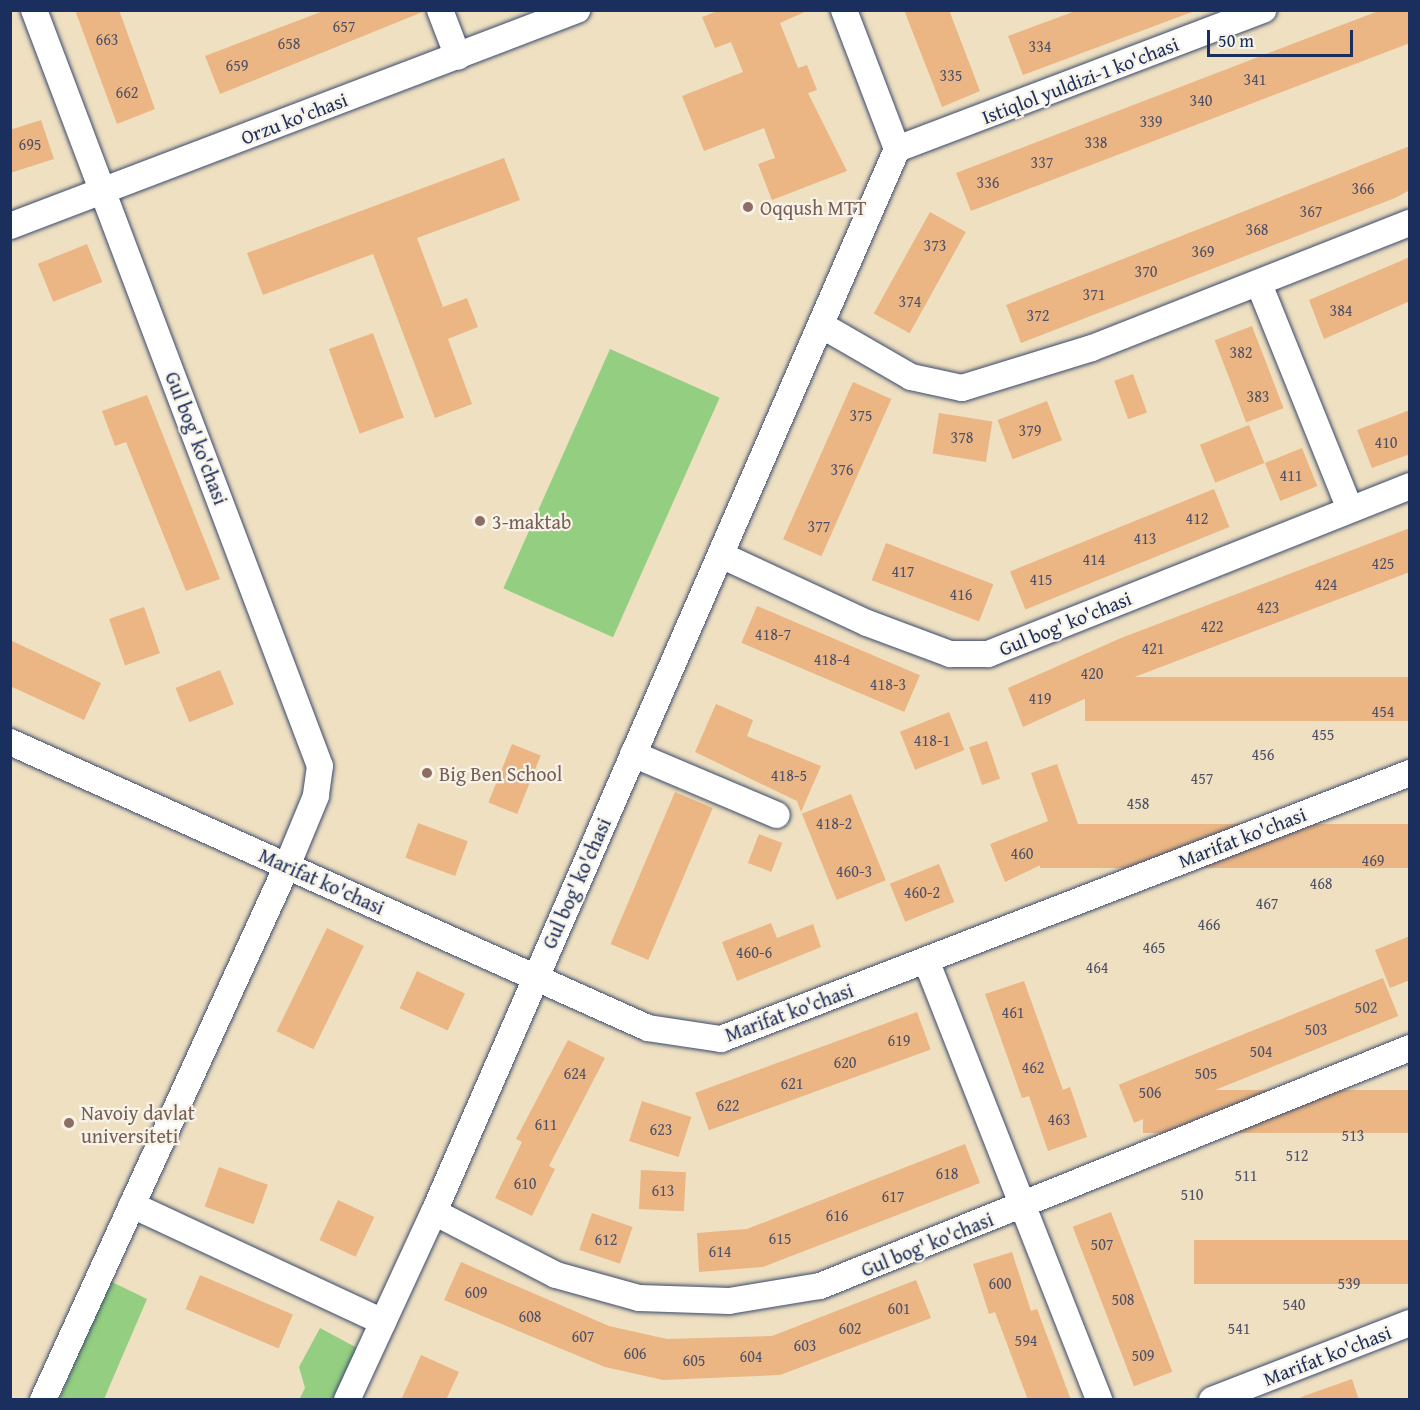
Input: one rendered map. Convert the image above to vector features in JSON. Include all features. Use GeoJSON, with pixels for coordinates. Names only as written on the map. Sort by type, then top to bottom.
{"type":"FeatureCollection","features":[{"type":"Feature","properties":{"kind":"street","name":"Gul bog' ko'chasi"},"geometry":{"type":"LineString","coordinates":[[34,10],[320,766],[316,796],[287,866],[43,1400]]}},
{"type":"Feature","properties":{"kind":"street"},"geometry":{"type":"LineString","coordinates":[[440,10],[458,57]]}},
{"type":"Feature","properties":{"kind":"street","name":"Orzu ko'chasi"},"geometry":{"type":"LineString","coordinates":[[10,226],[577,10]]}},
{"type":"Feature","properties":{"kind":"street"},"geometry":{"type":"LineString","coordinates":[[844,10],[897,149]]}},
{"type":"Feature","properties":{"kind":"street","name":"Istiqlol yuldizi-1 ko'chasi"},"geometry":{"type":"LineString","coordinates":[[897,149],[1263,10]]}},
{"type":"Feature","properties":{"kind":"street","name":"Gul bog' ko'chasi"},"geometry":{"type":"LineString","coordinates":[[347,1400],[434,1212],[897,149]]}},
{"type":"Feature","properties":{"kind":"street"},"geometry":{"type":"LineString","coordinates":[[821,325],[911,377],[962,388],[1092,348],[1260,284],[1410,223]]}},
{"type":"Feature","properties":{"kind":"street"},"geometry":{"type":"LineString","coordinates":[[1260,284],[1350,509]]}},
{"type":"Feature","properties":{"kind":"street","name":"Gul bog' ko'chasi"},"geometry":{"type":"LineString","coordinates":[[721,555],[867,623],[950,654],[988,654],[1410,486]]}},
{"type":"Feature","properties":{"kind":"street","name":"Marifat ko'chasi"},"geometry":{"type":"LineString","coordinates":[[10,742],[536,974],[648,1028],[721,1039],[1410,773]]}},
{"type":"Feature","properties":{"kind":"street"},"geometry":{"type":"LineString","coordinates":[[633,754],[777,815]]}},
{"type":"Feature","properties":{"kind":"street"},"geometry":{"type":"LineString","coordinates":[[926,960],[1099,1400]]}},
{"type":"Feature","properties":{"kind":"street","name":"Gul bog' ko'chasi"},"geometry":{"type":"LineString","coordinates":[[434,1212],[556,1275],[639,1298],[729,1301],[820,1286],[1410,1048]]}},
{"type":"Feature","properties":{"kind":"street"},"geometry":{"type":"LineString","coordinates":[[132,1205],[383,1322]]}},
{"type":"Feature","properties":{"kind":"street","name":"Marifat ko'chasi"},"geometry":{"type":"LineString","coordinates":[[1212,1400],[1410,1323]]}},
{"type":"Feature","properties":{"kind":"green space"},"geometry":{"type":"Polygon","coordinates":[[[610,349],[720,398],[613,637],[503,588],[610,349]]]}},
{"type":"Feature","properties":{"kind":"green space"},"geometry":{"type":"Polygon","coordinates":[[[110,1281],[147,1299],[104,1399],[59,1400],[110,1281]]]}},
{"type":"Feature","properties":{"kind":"green space"},"geometry":{"type":"Polygon","coordinates":[[[320,1328],[359,1349],[335,1399],[299,1400],[305,1388],[299,1367],[320,1328]]]}},
{"type":"Feature","properties":{"kind":"building"},"geometry":{"type":"Polygon","coordinates":[[[75,10],[119,10],[155,109],[117,124],[75,10]]]}},
{"type":"Feature","properties":{"kind":"building"},"geometry":{"type":"Polygon","coordinates":[[[326,10],[425,11],[220,94],[205,56],[326,10]]]}},
{"type":"Feature","properties":{"kind":"building"},"geometry":{"type":"Polygon","coordinates":[[[720,10],[809,10],[780,23],[798,68],[807,65],[817,90],[808,93],[847,171],[772,200],[758,164],[775,158],[764,128],[704,151],[682,96],[743,72],[731,42],[715,48],[702,17],[720,10]]]}},
{"type":"Feature","properties":{"kind":"building"},"geometry":{"type":"Polygon","coordinates":[[[904,10],[949,10],[980,91],[942,107],[904,10]]]}},
{"type":"Feature","properties":{"kind":"building"},"geometry":{"type":"Polygon","coordinates":[[[1078,10],[1192,10],[1192,12],[1023,75],[1008,36],[1078,10]]]}},
{"type":"Feature","properties":{"kind":"building"},"geometry":{"type":"Polygon","coordinates":[[[1381,10],[1410,10],[1410,43],[971,211],[956,173],[1381,10]]]}},
{"type":"Feature","properties":{"kind":"building"},"geometry":{"type":"Polygon","coordinates":[[[41,120],[54,159],[10,173],[10,130],[41,120]]]}},
{"type":"Feature","properties":{"kind":"building"},"geometry":{"type":"Polygon","coordinates":[[[1410,146],[1410,190],[1395,198],[1021,343],[1006,305],[1410,146]]]}},
{"type":"Feature","properties":{"kind":"building"},"geometry":{"type":"Polygon","coordinates":[[[504,158],[520,200],[417,238],[443,307],[467,298],[478,327],[448,339],[472,404],[435,418],[373,254],[263,295],[247,253],[504,158]]]}},
{"type":"Feature","properties":{"kind":"building"},"geometry":{"type":"Polygon","coordinates":[[[930,212],[966,232],[910,333],[874,313],[930,212]]]}},
{"type":"Feature","properties":{"kind":"building"},"geometry":{"type":"Polygon","coordinates":[[[87,244],[102,282],[53,302],[38,264],[87,244]]]}},
{"type":"Feature","properties":{"kind":"building"},"geometry":{"type":"Polygon","coordinates":[[[1410,257],[1410,301],[1324,339],[1309,300],[1410,257]]]}},
{"type":"Feature","properties":{"kind":"building"},"geometry":{"type":"Polygon","coordinates":[[[1252,326],[1284,408],[1246,422],[1215,340],[1252,326]]]}},
{"type":"Feature","properties":{"kind":"building"},"geometry":{"type":"Polygon","coordinates":[[[373,333],[404,418],[360,434],[329,349],[373,333]]]}},
{"type":"Feature","properties":{"kind":"building"},"geometry":{"type":"Polygon","coordinates":[[[1133,374],[1147,413],[1128,419],[1114,381],[1133,374]]]}},
{"type":"Feature","properties":{"kind":"building"},"geometry":{"type":"Polygon","coordinates":[[[853,382],[891,399],[821,556],[783,539],[853,382]]]}},
{"type":"Feature","properties":{"kind":"building"},"geometry":{"type":"Polygon","coordinates":[[[147,395],[220,579],[186,591],[126,442],[115,446],[102,411],[147,395]]]}},
{"type":"Feature","properties":{"kind":"building"},"geometry":{"type":"Polygon","coordinates":[[[1047,401],[1062,440],[1013,459],[998,420],[1047,401]]]}},
{"type":"Feature","properties":{"kind":"building"},"geometry":{"type":"Polygon","coordinates":[[[1410,410],[1410,454],[1372,468],[1357,430],[1410,410]]]}},
{"type":"Feature","properties":{"kind":"building"},"geometry":{"type":"Polygon","coordinates":[[[939,413],[992,421],[986,462],[933,453],[939,413]]]}},
{"type":"Feature","properties":{"kind":"building"},"geometry":{"type":"Polygon","coordinates":[[[1249,425],[1264,463],[1215,483],[1200,445],[1249,425]]]}},
{"type":"Feature","properties":{"kind":"building"},"geometry":{"type":"Polygon","coordinates":[[[1302,448],[1317,486],[1280,501],[1265,463],[1302,448]]]}},
{"type":"Feature","properties":{"kind":"building"},"geometry":{"type":"Polygon","coordinates":[[[1214,489],[1229,527],[1025,609],[1010,571],[1214,489]]]}},
{"type":"Feature","properties":{"kind":"building"},"geometry":{"type":"Polygon","coordinates":[[[1410,528],[1410,572],[1124,681],[1023,727],[1008,688],[1121,638],[1410,528]]]}},
{"type":"Feature","properties":{"kind":"building"},"geometry":{"type":"Polygon","coordinates":[[[886,543],[993,584],[979,622],[872,580],[886,543]]]}},
{"type":"Feature","properties":{"kind":"building"},"geometry":{"type":"Polygon","coordinates":[[[757,606],[920,675],[904,712],[741,643],[757,606]]]}},
{"type":"Feature","properties":{"kind":"building"},"geometry":{"type":"Polygon","coordinates":[[[144,607],[160,653],[125,665],[109,619],[144,607]]]}},
{"type":"Feature","properties":{"kind":"building"},"geometry":{"type":"Polygon","coordinates":[[[10,640],[101,683],[84,720],[10,686],[10,640]]]}},
{"type":"Feature","properties":{"kind":"building"},"geometry":{"type":"Polygon","coordinates":[[[220,670],[234,704],[189,722],[175,688],[220,670]]]}},
{"type":"Feature","properties":{"kind":"building"},"geometry":{"type":"Polygon","coordinates":[[[1085,677],[1410,677],[1410,721],[1085,721],[1085,677]]]}},
{"type":"Feature","properties":{"kind":"building"},"geometry":{"type":"Polygon","coordinates":[[[716,704],[753,720],[747,736],[821,766],[801,812],[797,801],[695,752],[716,704]]]}},
{"type":"Feature","properties":{"kind":"building"},"geometry":{"type":"Polygon","coordinates":[[[949,712],[964,750],[915,770],[900,732],[949,712]]]}},
{"type":"Feature","properties":{"kind":"building"},"geometry":{"type":"Polygon","coordinates":[[[987,741],[1000,779],[982,785],[969,747],[987,741]]]}},
{"type":"Feature","properties":{"kind":"building"},"geometry":{"type":"Polygon","coordinates":[[[512,744],[541,756],[517,814],[488,802],[512,744]]]}},
{"type":"Feature","properties":{"kind":"building"},"geometry":{"type":"Polygon","coordinates":[[[1057,764],[1085,844],[1005,882],[990,844],[1048,821],[1031,773],[1057,764]]]}},
{"type":"Feature","properties":{"kind":"building"},"geometry":{"type":"Polygon","coordinates":[[[675,792],[713,808],[648,960],[611,944],[675,792]]]}},
{"type":"Feature","properties":{"kind":"building"},"geometry":{"type":"Polygon","coordinates":[[[851,794],[886,880],[837,900],[802,814],[851,794]]]}},
{"type":"Feature","properties":{"kind":"building"},"geometry":{"type":"Polygon","coordinates":[[[418,823],[468,841],[455,876],[405,858],[418,823]]]}},
{"type":"Feature","properties":{"kind":"building"},"geometry":{"type":"Polygon","coordinates":[[[1040,824],[1410,824],[1410,868],[1040,868],[1040,824]]]}},
{"type":"Feature","properties":{"kind":"building"},"geometry":{"type":"Polygon","coordinates":[[[759,834],[782,843],[771,872],[748,863],[759,834]]]}},
{"type":"Feature","properties":{"kind":"building"},"geometry":{"type":"Polygon","coordinates":[[[939,864],[954,902],[905,922],[890,884],[939,864]]]}},
{"type":"Feature","properties":{"kind":"building"},"geometry":{"type":"Polygon","coordinates":[[[771,923],[777,938],[813,924],[821,947],[737,981],[722,942],[771,923]]]}},
{"type":"Feature","properties":{"kind":"building"},"geometry":{"type":"Polygon","coordinates":[[[327,928],[364,946],[313,1049],[277,1031],[327,928]]]}},
{"type":"Feature","properties":{"kind":"building"},"geometry":{"type":"Polygon","coordinates":[[[1410,936],[1410,980],[1390,988],[1375,950],[1410,936]]]}},
{"type":"Feature","properties":{"kind":"building"},"geometry":{"type":"Polygon","coordinates":[[[417,971],[465,993],[448,1031],[400,1008],[417,971]]]}},
{"type":"Feature","properties":{"kind":"building"},"geometry":{"type":"Polygon","coordinates":[[[1383,978],[1398,1016],[1134,1123],[1119,1085],[1383,978]]]}},
{"type":"Feature","properties":{"kind":"building"},"geometry":{"type":"Polygon","coordinates":[[[1024,981],[1063,1090],[1070,1087],[1087,1137],[1048,1151],[1029,1096],[1022,1098],[985,994],[1024,981]]]}},
{"type":"Feature","properties":{"kind":"building"},"geometry":{"type":"Polygon","coordinates":[[[917,1012],[931,1050],[709,1130],[695,1093],[917,1012]]]}},
{"type":"Feature","properties":{"kind":"building"},"geometry":{"type":"Polygon","coordinates":[[[568,1040],[605,1058],[549,1166],[555,1169],[532,1216],[495,1198],[522,1142],[516,1139],[568,1040]]]}},
{"type":"Feature","properties":{"kind":"building"},"geometry":{"type":"Polygon","coordinates":[[[1143,1090],[1410,1090],[1410,1133],[1143,1133],[1143,1090]]]}},
{"type":"Feature","properties":{"kind":"building"},"geometry":{"type":"Polygon","coordinates":[[[642,1101],[691,1117],[678,1157],[629,1141],[642,1101]]]}},
{"type":"Feature","properties":{"kind":"building"},"geometry":{"type":"Polygon","coordinates":[[[965,1144],[980,1183],[763,1267],[699,1272],[697,1233],[747,1229],[965,1144]]]}},
{"type":"Feature","properties":{"kind":"building"},"geometry":{"type":"Polygon","coordinates":[[[219,1167],[268,1185],[253,1224],[205,1206],[219,1167]]]}},
{"type":"Feature","properties":{"kind":"building"},"geometry":{"type":"Polygon","coordinates":[[[641,1170],[686,1172],[684,1211],[639,1209],[641,1170]]]}},
{"type":"Feature","properties":{"kind":"building"},"geometry":{"type":"Polygon","coordinates":[[[338,1200],[374,1217],[356,1257],[319,1240],[338,1200]]]}},
{"type":"Feature","properties":{"kind":"building"},"geometry":{"type":"Polygon","coordinates":[[[1111,1212],[1172,1372],[1134,1386],[1073,1227],[1111,1212]]]}},
{"type":"Feature","properties":{"kind":"building"},"geometry":{"type":"Polygon","coordinates":[[[592,1213],[633,1227],[620,1264],[579,1250],[592,1213]]]}},
{"type":"Feature","properties":{"kind":"building"},"geometry":{"type":"Polygon","coordinates":[[[1194,1240],[1410,1240],[1410,1284],[1194,1284],[1194,1240]]]}},
{"type":"Feature","properties":{"kind":"building"},"geometry":{"type":"Polygon","coordinates":[[[1012,1252],[1031,1311],[1037,1309],[1071,1400],[1028,1400],[995,1312],[989,1314],[973,1264],[1012,1252]]]}},
{"type":"Feature","properties":{"kind":"building"},"geometry":{"type":"Polygon","coordinates":[[[461,1262],[609,1326],[667,1339],[772,1336],[916,1280],[931,1318],[780,1375],[663,1380],[605,1367],[444,1300],[461,1262]]]}},
{"type":"Feature","properties":{"kind":"building"},"geometry":{"type":"Polygon","coordinates":[[[200,1275],[293,1314],[279,1349],[186,1309],[200,1275]]]}},
{"type":"Feature","properties":{"kind":"building"},"geometry":{"type":"Polygon","coordinates":[[[421,1355],[459,1372],[446,1400],[401,1400],[421,1355]]]}},
{"type":"Feature","properties":{"kind":"building"},"geometry":{"type":"Polygon","coordinates":[[[1352,1379],[1359,1400],[1301,1400],[1301,1397],[1352,1379]]]}},
{"type":"Feature","properties":{"kind":"place","name":"Oqqush MTT"},"geometry":{"type":"Point","coordinates":[748,207]}},
{"type":"Feature","properties":{"kind":"place","name":"3-maktab"},"geometry":{"type":"Point","coordinates":[480,521]}},
{"type":"Feature","properties":{"kind":"place","name":"Big Ben School"},"geometry":{"type":"Point","coordinates":[427,773]}},
{"type":"Feature","properties":{"kind":"place","name":"Navoiy davlat universiteti"},"geometry":{"type":"Point","coordinates":[69,1123]}}]}
